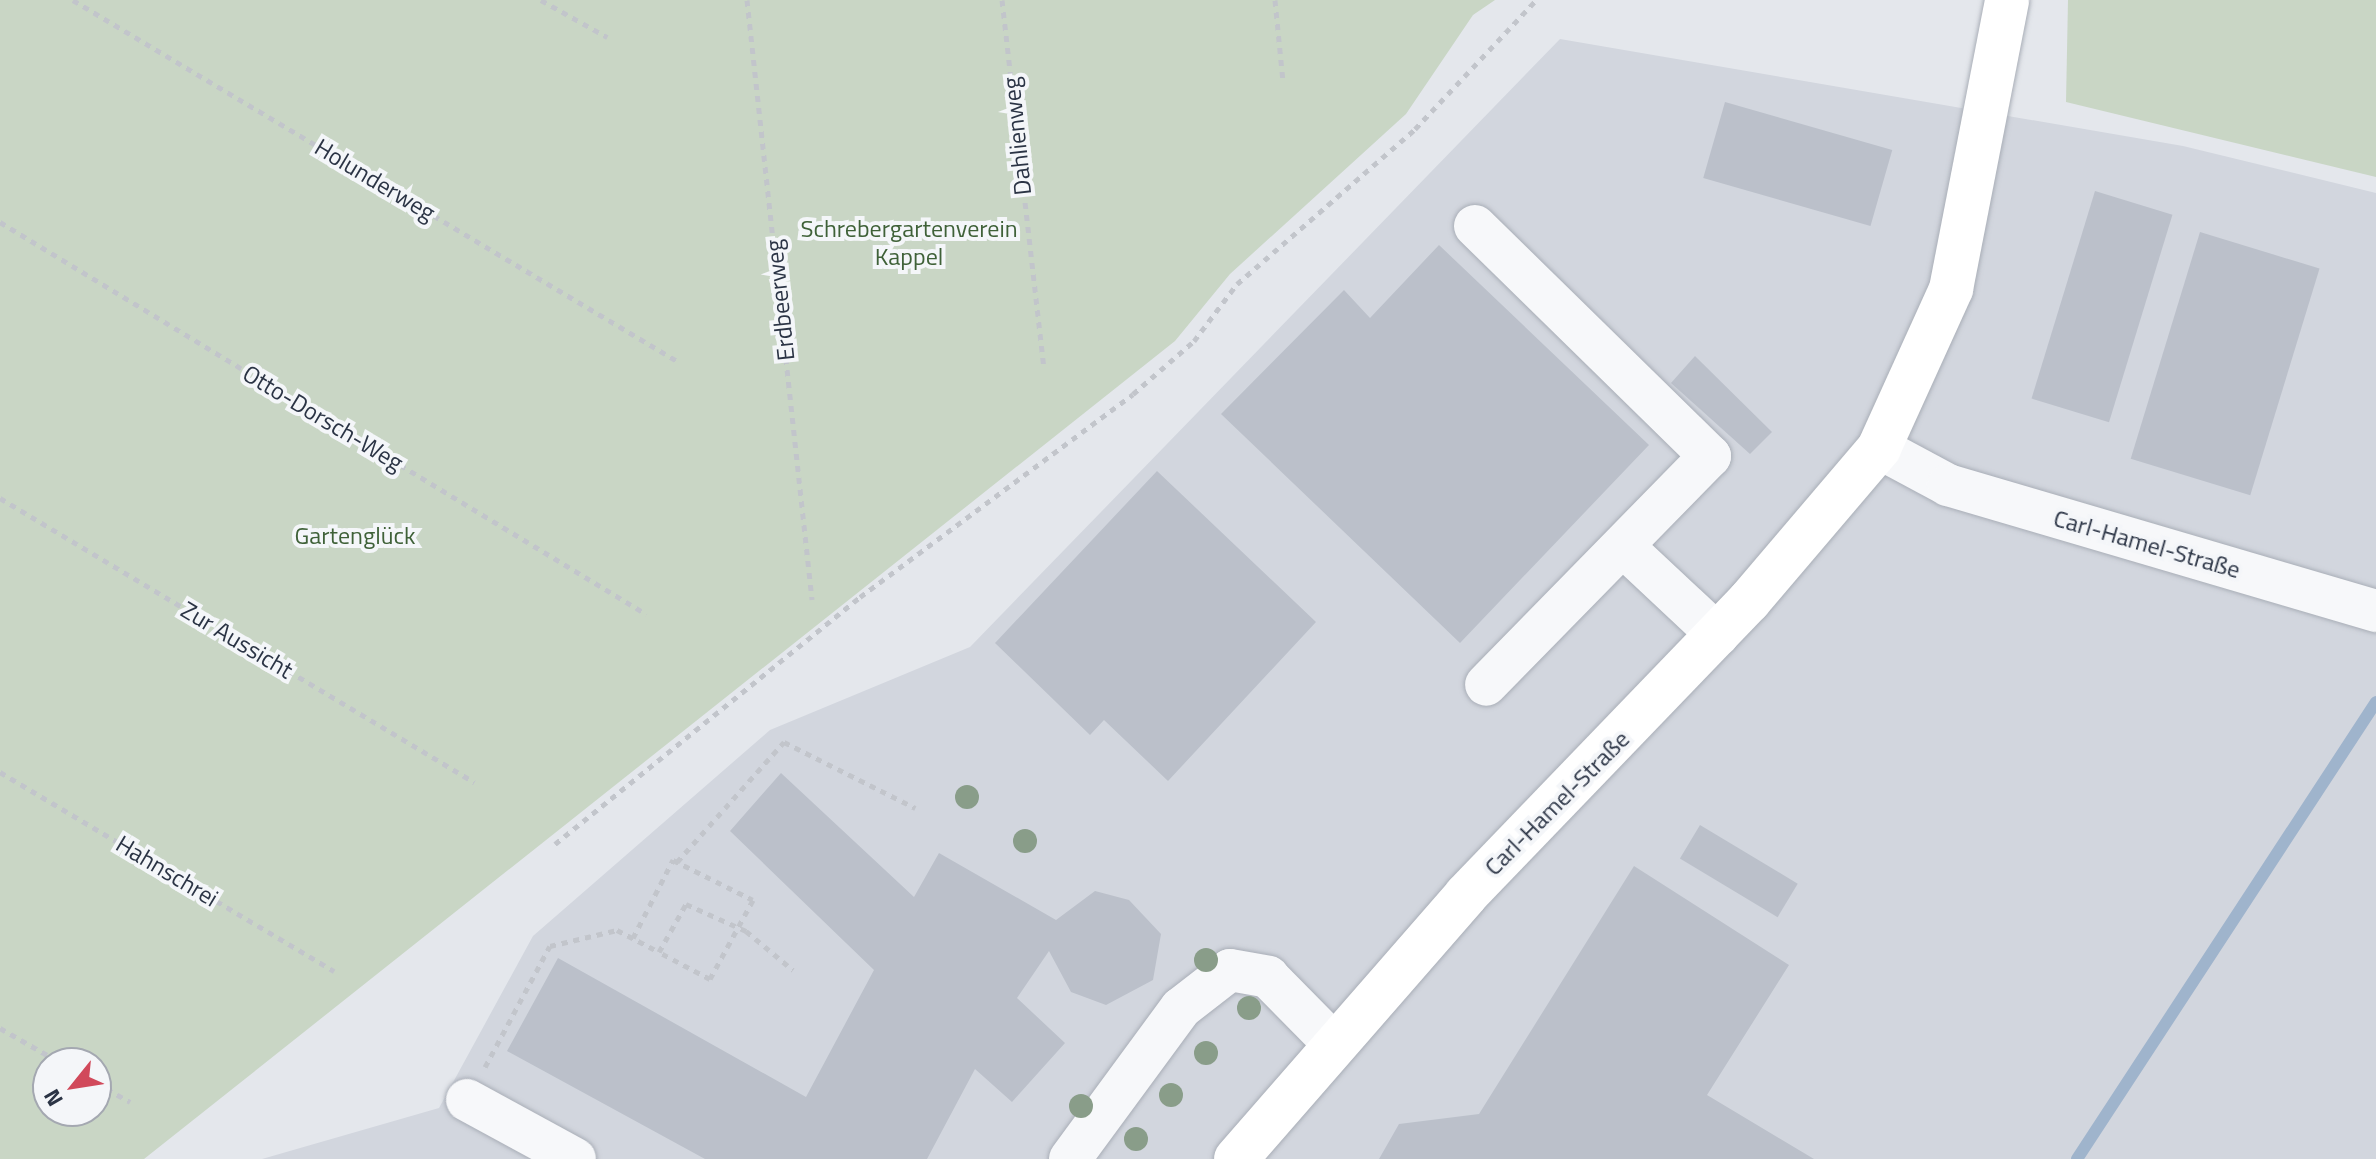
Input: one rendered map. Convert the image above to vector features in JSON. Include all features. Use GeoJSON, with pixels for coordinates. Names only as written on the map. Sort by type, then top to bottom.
{"type":"FeatureCollection","features":[{"type":"Feature","properties":{"kind":"main road","name":"Carl-Hamel-Straße"},"geometry":{"type":"LineString","coordinates":[[1236,1159],[1333,1043],[1718,635],[1879,448],[1951,289],[2007,0]]}},
{"type":"Feature","properties":{"kind":"street"},"geometry":{"type":"LineString","coordinates":[[1475,226],[1710,456],[1626,549],[1486,685]]}},
{"type":"Feature","properties":{"kind":"street","name":"Carl-Hamel-Straße"},"geometry":{"type":"LineString","coordinates":[[1879,448],[1958,488],[2376,611]]}},
{"type":"Feature","properties":{"kind":"street"},"geometry":{"type":"LineString","coordinates":[[1626,549],[1718,635]]}},
{"type":"Feature","properties":{"kind":"street"},"geometry":{"type":"LineString","coordinates":[[1070,1159],[1181,1008],[1230,970],[1268,977],[1333,1043]]}},
{"type":"Feature","properties":{"kind":"street"},"geometry":{"type":"LineString","coordinates":[[467,1100],[575,1159]]}},
{"type":"Feature","properties":{"kind":"path","name":"Holunderweg"},"geometry":{"type":"LineString","coordinates":[[73,0],[677,361]]}},
{"type":"Feature","properties":{"kind":"path"},"geometry":{"type":"LineString","coordinates":[[541,0],[607,37]]}},
{"type":"Feature","properties":{"kind":"path","name":"Erdbeerweg"},"geometry":{"type":"LineString","coordinates":[[747,0],[812,599]]}},
{"type":"Feature","properties":{"kind":"path","name":"Dahlienweg"},"geometry":{"type":"LineString","coordinates":[[1002,0],[1044,367]]}},
{"type":"Feature","properties":{"kind":"path"},"geometry":{"type":"LineString","coordinates":[[1275,0],[1283,82]]}},
{"type":"Feature","properties":{"kind":"path"},"geometry":{"type":"LineString","coordinates":[[555,844],[860,597],[1133,394],[1194,341],[1237,284],[1415,129],[1536,0]]}},
{"type":"Feature","properties":{"kind":"path","name":"Otto-Dorsch-Weg"},"geometry":{"type":"LineString","coordinates":[[0,222],[646,614]]}},
{"type":"Feature","properties":{"kind":"path","name":"Zur Aussicht"},"geometry":{"type":"LineString","coordinates":[[0,498],[474,782]]}},
{"type":"Feature","properties":{"kind":"path"},"geometry":{"type":"LineString","coordinates":[[633,938],[677,862],[784,742],[915,808]]}},
{"type":"Feature","properties":{"kind":"path","name":"Hahnschrei"},"geometry":{"type":"LineString","coordinates":[[0,772],[334,971]]}},
{"type":"Feature","properties":{"kind":"path"},"geometry":{"type":"LineString","coordinates":[[467,1100],[550,946],[617,930],[710,979],[753,900],[677,862]]}},
{"type":"Feature","properties":{"kind":"path"},"geometry":{"type":"LineString","coordinates":[[659,952],[686,904],[738,928],[793,970]]}},
{"type":"Feature","properties":{"kind":"path"},"geometry":{"type":"LineString","coordinates":[[0,1028],[33,1047]]}},
{"type":"Feature","properties":{"kind":"path"},"geometry":{"type":"LineString","coordinates":[[112,1092],[130,1102]]}},
{"type":"Feature","properties":{"kind":"shaded area"},"geometry":{"type":"Polygon","coordinates":[[[1560,39],[2183,146],[2376,193],[2376,1159],[262,1159],[439,1108],[533,936],[770,730],[970,647],[1560,39]]]}},
{"type":"Feature","properties":{"kind":"green space","name":"Gartenglück"},"geometry":{"type":"Polygon","coordinates":[[[0,0],[1495,0],[1473,15],[1406,114],[1230,274],[1175,341],[144,1159],[0,1159],[0,0]]]}},
{"type":"Feature","properties":{"kind":"green space"},"geometry":{"type":"Polygon","coordinates":[[[2068,0],[2376,0],[2376,177],[2066,102],[2068,0]]]}},
{"type":"Feature","properties":{"kind":"building"},"geometry":{"type":"Polygon","coordinates":[[[1725,102],[1892,150],[1870,226],[1703,178],[1725,102]]]}},
{"type":"Feature","properties":{"kind":"building"},"geometry":{"type":"Polygon","coordinates":[[[2095,191],[2172,215],[2109,422],[2032,399],[2095,191]]]}},
{"type":"Feature","properties":{"kind":"building"},"geometry":{"type":"Polygon","coordinates":[[[2200,232],[2320,269],[2250,495],[2131,459],[2200,232]]]}},
{"type":"Feature","properties":{"kind":"building"},"geometry":{"type":"Polygon","coordinates":[[[1439,245],[1649,445],[1460,643],[1221,414],[1344,290],[1370,318],[1439,245]]]}},
{"type":"Feature","properties":{"kind":"building"},"geometry":{"type":"Polygon","coordinates":[[[1695,356],[1772,432],[1750,454],[1671,383],[1695,356]]]}},
{"type":"Feature","properties":{"kind":"building"},"geometry":{"type":"Polygon","coordinates":[[[1157,471],[1316,622],[1168,781],[1104,720],[1090,735],[995,643],[1157,471]]]}},
{"type":"Feature","properties":{"kind":"building"},"geometry":{"type":"Polygon","coordinates":[[[781,773],[914,897],[939,853],[1056,920],[1095,891],[1129,900],[1161,934],[1153,980],[1106,1005],[1071,992],[1049,951],[1017,998],[1065,1043],[1012,1102],[975,1069],[927,1159],[705,1159],[507,1051],[558,958],[806,1097],[874,970],[730,831],[781,773]]]}},
{"type":"Feature","properties":{"kind":"building"},"geometry":{"type":"Polygon","coordinates":[[[1700,825],[1798,884],[1778,917],[1680,858],[1700,825]]]}},
{"type":"Feature","properties":{"kind":"building"},"geometry":{"type":"Polygon","coordinates":[[[1634,866],[1789,965],[1707,1095],[1814,1159],[1379,1159],[1399,1124],[1479,1114],[1634,866]]]}},
{"type":"Feature","properties":{"kind":"waterway"},"geometry":{"type":"LineString","coordinates":[[2077,1159],[2376,702]]}},
{"type":"Feature","properties":{"kind":"park label","name":"Schrebergartenverein Kappel"},"geometry":{"type":"Point","coordinates":[909,243]}}]}
